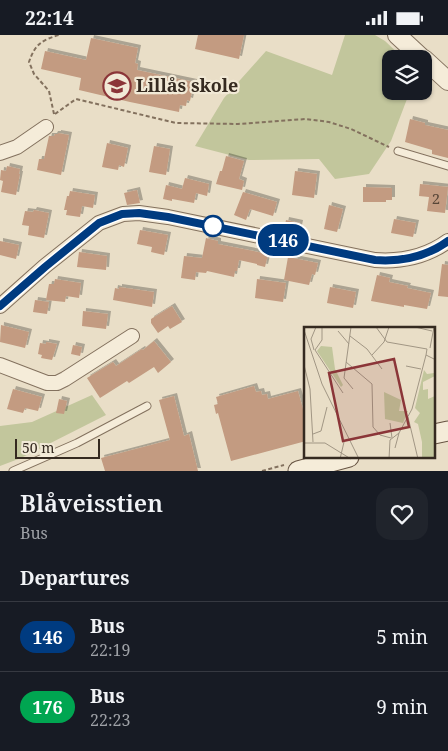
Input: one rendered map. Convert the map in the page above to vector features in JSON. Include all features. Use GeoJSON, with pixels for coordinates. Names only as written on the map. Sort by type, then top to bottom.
{"type":"FeatureCollection","features":[{"type":"Feature","properties":{"kind":"main road"},"geometry":{"type":"LineString","coordinates":[[298,471],[345,458]]}},
{"type":"Feature","properties":{"kind":"street"},"geometry":{"type":"LineString","coordinates":[[397,35],[414,50]]}},
{"type":"Feature","properties":{"kind":"street"},"geometry":{"type":"LineString","coordinates":[[432,66],[448,81]]}},
{"type":"Feature","properties":{"kind":"street"},"geometry":{"type":"LineString","coordinates":[[0,153],[17,147],[46,127]]}},
{"type":"Feature","properties":{"kind":"street"},"geometry":{"type":"LineString","coordinates":[[0,306],[99,223],[122,214],[139,213],[168,217],[387,261],[418,257],[433,251],[448,241]]}},
{"type":"Feature","properties":{"kind":"street"},"geometry":{"type":"LineString","coordinates":[[0,365],[47,383],[57,383],[132,336]]}},
{"type":"Feature","properties":{"kind":"lane"},"geometry":{"type":"LineString","coordinates":[[398,151],[448,165]]}},
{"type":"Feature","properties":{"kind":"lane"},"geometry":{"type":"LineString","coordinates":[[13,471],[77,443],[147,406]]}},
{"type":"Feature","properties":{"kind":"path"},"geometry":{"type":"LineString","coordinates":[[46,127],[54,114],[49,91],[34,74],[29,62],[32,52],[44,39],[59,35]]}},
{"type":"Feature","properties":{"kind":"path"},"geometry":{"type":"LineString","coordinates":[[54,114],[76,99],[176,123],[238,124],[306,119],[330,122],[351,129],[398,151]]}},
{"type":"Feature","properties":{"kind":"green space"},"geometry":{"type":"Polygon","coordinates":[[[345,35],[375,35],[394,50],[382,50],[382,100],[407,100],[391,141],[369,174],[335,179],[319,159],[249,160],[195,146],[224,98],[266,51],[332,75],[345,35]]]}},
{"type":"Feature","properties":{"kind":"green space"},"geometry":{"type":"Polygon","coordinates":[[[92,395],[106,415],[21,458],[0,466],[0,426],[32,422],[92,395]]]}},
{"type":"Feature","properties":{"kind":"building"},"geometry":{"type":"Polygon","coordinates":[[[198,35],[244,35],[239,59],[195,49],[198,35]]]}},
{"type":"Feature","properties":{"kind":"building"},"geometry":{"type":"Polygon","coordinates":[[[91,38],[138,48],[135,63],[138,64],[137,70],[194,82],[190,101],[187,100],[186,106],[180,105],[179,112],[130,102],[79,90],[81,78],[41,69],[45,51],[86,60],[91,38]]]}},
{"type":"Feature","properties":{"kind":"building"},"geometry":{"type":"Polygon","coordinates":[[[410,119],[425,123],[425,125],[448,130],[448,158],[432,154],[432,150],[405,142],[410,119]]]}},
{"type":"Feature","properties":{"kind":"building"},"geometry":{"type":"Polygon","coordinates":[[[58,133],[69,135],[61,175],[37,170],[39,159],[44,159],[49,136],[54,136],[58,133]]]}},
{"type":"Feature","properties":{"kind":"building"},"geometry":{"type":"Polygon","coordinates":[[[107,143],[128,148],[124,167],[119,165],[118,170],[102,167],[107,143]]]}},
{"type":"Feature","properties":{"kind":"building"},"geometry":{"type":"Polygon","coordinates":[[[154,146],[170,149],[166,175],[149,172],[154,146]]]}},
{"type":"Feature","properties":{"kind":"building"},"geometry":{"type":"Polygon","coordinates":[[[226,156],[244,161],[239,179],[244,181],[242,190],[216,184],[226,156]]]}},
{"type":"Feature","properties":{"kind":"building"},"geometry":{"type":"Polygon","coordinates":[[[7,166],[20,169],[16,195],[1,192],[3,181],[0,180],[1,170],[6,171],[7,166]]]}},
{"type":"Feature","properties":{"kind":"building"},"geometry":{"type":"Polygon","coordinates":[[[295,171],[317,174],[314,198],[292,195],[295,171]]]}},
{"type":"Feature","properties":{"kind":"building"},"geometry":{"type":"Polygon","coordinates":[[[185,178],[209,184],[207,196],[196,193],[194,203],[163,199],[166,185],[182,189],[185,178]]]}},
{"type":"Feature","properties":{"kind":"building"},"geometry":{"type":"Polygon","coordinates":[[[420,184],[448,187],[445,213],[427,211],[429,197],[419,196],[420,184]]]}},
{"type":"Feature","properties":{"kind":"building"},"geometry":{"type":"Polygon","coordinates":[[[363,187],[392,188],[392,200],[386,200],[386,202],[363,202],[363,187]]]}},
{"type":"Feature","properties":{"kind":"building"},"geometry":{"type":"Polygon","coordinates":[[[137,190],[140,203],[127,205],[124,193],[137,190]]]}},
{"type":"Feature","properties":{"kind":"building"},"geometry":{"type":"Polygon","coordinates":[[[70,191],[95,195],[93,208],[82,206],[80,217],[66,215],[67,210],[64,210],[70,191]]]}},
{"type":"Feature","properties":{"kind":"building"},"geometry":{"type":"Polygon","coordinates":[[[243,192],[277,202],[273,216],[250,209],[246,220],[234,215],[243,192]]]}},
{"type":"Feature","properties":{"kind":"building"},"geometry":{"type":"Polygon","coordinates":[[[329,205],[343,209],[337,232],[324,229],[329,205]]]}},
{"type":"Feature","properties":{"kind":"building"},"geometry":{"type":"Polygon","coordinates":[[[34,210],[49,213],[44,238],[28,235],[29,226],[22,225],[25,211],[33,212],[34,210]]]}},
{"type":"Feature","properties":{"kind":"building"},"geometry":{"type":"Polygon","coordinates":[[[394,219],[416,223],[413,237],[391,233],[394,219]]]}},
{"type":"Feature","properties":{"kind":"building"},"geometry":{"type":"Polygon","coordinates":[[[286,220],[300,223],[298,233],[284,230],[286,220]]]}},
{"type":"Feature","properties":{"kind":"building"},"geometry":{"type":"Polygon","coordinates":[[[140,230],[168,235],[164,255],[151,252],[152,247],[137,244],[140,230]]]}},
{"type":"Feature","properties":{"kind":"building"},"geometry":{"type":"Polygon","coordinates":[[[206,238],[218,241],[218,244],[268,254],[265,267],[239,260],[234,277],[207,271],[206,273],[196,272],[195,280],[181,278],[184,256],[202,258],[206,238]]]}},
{"type":"Feature","properties":{"kind":"building"},"geometry":{"type":"Polygon","coordinates":[[[0,241],[19,245],[16,259],[0,255],[0,241]]]}},
{"type":"Feature","properties":{"kind":"building"},"geometry":{"type":"Polygon","coordinates":[[[79,252],[107,256],[106,270],[77,267],[79,252]]]}},
{"type":"Feature","properties":{"kind":"building"},"geometry":{"type":"Polygon","coordinates":[[[288,257],[318,263],[315,275],[312,274],[309,285],[284,280],[288,257]]]}},
{"type":"Feature","properties":{"kind":"building"},"geometry":{"type":"Polygon","coordinates":[[[442,264],[448,265],[448,297],[438,296],[442,264]]]}},
{"type":"Feature","properties":{"kind":"building"},"geometry":{"type":"Polygon","coordinates":[[[377,275],[390,278],[389,282],[408,286],[407,288],[431,293],[427,309],[371,301],[377,275]]]}},
{"type":"Feature","properties":{"kind":"building"},"geometry":{"type":"Polygon","coordinates":[[[55,279],[81,283],[79,298],[66,296],[65,302],[46,300],[49,284],[54,284],[55,279]]]}},
{"type":"Feature","properties":{"kind":"building"},"geometry":{"type":"Polygon","coordinates":[[[257,279],[286,283],[283,302],[255,298],[257,279]]]}},
{"type":"Feature","properties":{"kind":"building"},"geometry":{"type":"Polygon","coordinates":[[[119,287],[154,292],[152,307],[113,300],[115,288],[119,289],[119,287]]]}},
{"type":"Feature","properties":{"kind":"building"},"geometry":{"type":"Polygon","coordinates":[[[330,287],[356,292],[353,308],[327,303],[330,287]]]}},
{"type":"Feature","properties":{"kind":"building"},"geometry":{"type":"Polygon","coordinates":[[[35,300],[49,302],[47,314],[33,312],[35,300]]]}},
{"type":"Feature","properties":{"kind":"building"},"geometry":{"type":"Polygon","coordinates":[[[172,306],[182,322],[170,329],[168,326],[158,333],[151,323],[151,319],[172,306]]]}},
{"type":"Feature","properties":{"kind":"building"},"geometry":{"type":"Polygon","coordinates":[[[83,311],[108,314],[106,329],[82,326],[83,311]]]}},
{"type":"Feature","properties":{"kind":"building"},"geometry":{"type":"Polygon","coordinates":[[[1,325],[29,332],[25,348],[0,342],[1,325]]]}},
{"type":"Feature","properties":{"kind":"building"},"geometry":{"type":"Polygon","coordinates":[[[154,341],[171,362],[158,373],[154,367],[100,398],[87,378],[113,362],[116,366],[154,341]]]}},
{"type":"Feature","properties":{"kind":"building"},"geometry":{"type":"Polygon","coordinates":[[[46,342],[57,344],[52,360],[41,358],[42,355],[38,354],[40,343],[46,344],[46,342]]]}},
{"type":"Feature","properties":{"kind":"building"},"geometry":{"type":"Polygon","coordinates":[[[73,345],[82,347],[80,356],[71,354],[73,345]]]}},
{"type":"Feature","properties":{"kind":"building"},"geometry":{"type":"Polygon","coordinates":[[[254,386],[256,392],[261,391],[262,395],[267,394],[268,399],[298,391],[304,413],[304,442],[231,461],[218,413],[216,414],[214,405],[218,404],[216,397],[254,386]]]}},
{"type":"Feature","properties":{"kind":"building"},"geometry":{"type":"Polygon","coordinates":[[[13,389],[42,397],[38,411],[25,408],[23,413],[7,409],[13,389]]]}},
{"type":"Feature","properties":{"kind":"building"},"geometry":{"type":"Polygon","coordinates":[[[174,396],[184,436],[189,434],[198,471],[105,471],[101,458],[170,440],[159,400],[174,396]]]}},
{"type":"Feature","properties":{"kind":"building"},"geometry":{"type":"Polygon","coordinates":[[[59,399],[67,401],[64,414],[56,413],[59,399]]]}},
{"type":"Feature","properties":{"kind":"bus line","name":"146"},"geometry":{"type":"LineString","coordinates":[[0,306],[99,223],[122,214],[139,213],[168,217],[387,261],[418,257],[433,251],[448,241]]}},
{"type":"Feature","properties":{"kind":"place","name":"Lillås skole"},"geometry":{"type":"Point","coordinates":[117,86]}}]}
